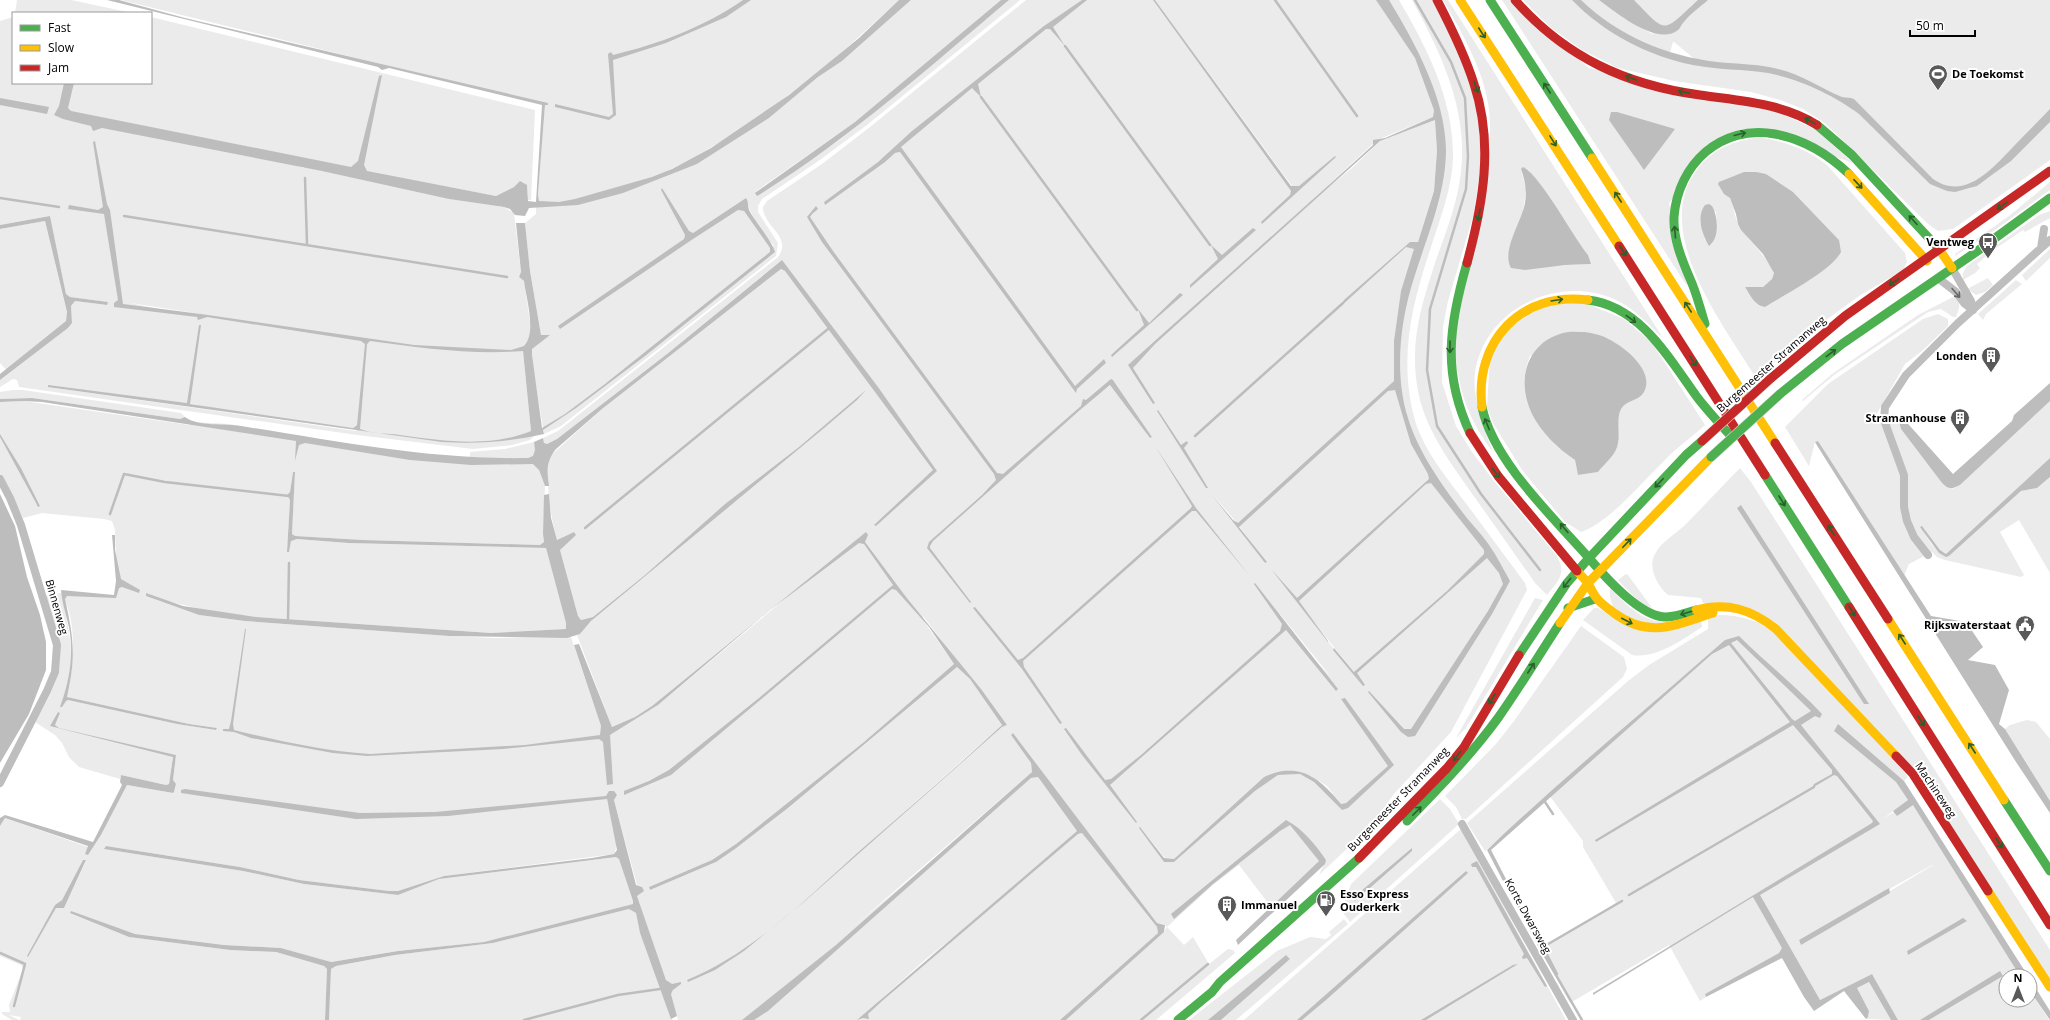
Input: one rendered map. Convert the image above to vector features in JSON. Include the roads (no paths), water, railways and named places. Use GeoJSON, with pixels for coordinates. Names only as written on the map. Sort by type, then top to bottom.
{"type":"FeatureCollection","features":[{"type":"Feature","properties":{"kind":"main road"},"geometry":{"type":"LineString","coordinates":[[1437,0],[1465,55],[1479,93],[1485,128],[1485,176],[1480,214],[1455,301],[1450,329],[1451,375],[1462,414],[1491,467],[1588,584]]}},
{"type":"Feature","properties":{"kind":"main road"},"geometry":{"type":"LineString","coordinates":[[1460,0],[1548,132],[2050,925]]}},
{"type":"Feature","properties":{"kind":"main road"},"geometry":{"type":"LineString","coordinates":[[1490,0],[1710,339],[2050,871]]}},
{"type":"Feature","properties":{"kind":"main road"},"geometry":{"type":"LineString","coordinates":[[1515,0],[1528,18],[1563,46],[1586,60],[1614,72],[1641,82],[1689,93],[1774,107],[1815,124],[1842,144],[1939,249],[1952,268]]}},
{"type":"Feature","properties":{"kind":"main road"},"geometry":{"type":"LineString","coordinates":[[1710,339],[1696,295],[1676,245],[1674,216],[1679,189],[1688,170],[1702,153],[1726,138],[1750,132],[1769,132],[1796,139],[1818,151],[1838,165],[1856,181],[1933,269]]}},
{"type":"Feature","properties":{"kind":"main road","name":"Burgemeester Stramanweg"},"geometry":{"type":"LineString","coordinates":[[1212,992],[1225,986],[1336,888],[1449,779],[1483,739],[1510,701],[1568,608],[1600,571],[1711,457],[1800,376],[1866,326],[1933,269],[1939,249],[2050,171]]}},
{"type":"Feature","properties":{"kind":"main road","name":"Burgemeester Stramanweg"},"geometry":{"type":"LineString","coordinates":[[1178,1020],[1212,992],[1220,982],[1362,855],[1448,768],[1464,747],[1542,618],[1577,571],[1658,483],[1702,441],[1823,333],[1873,296],[1933,269],[1952,268],[2050,198]]}},
{"type":"Feature","properties":{"kind":"main road"},"geometry":{"type":"LineString","coordinates":[[1600,571],[1504,456],[1494,439],[1484,416],[1481,384],[1483,367],[1488,352],[1506,326],[1521,313],[1540,304],[1557,300],[1584,299],[1597,301],[1615,308],[1628,316],[1660,343],[1708,412],[1761,468]]}},
{"type":"Feature","properties":{"kind":"main road"},"geometry":{"type":"LineString","coordinates":[[1577,571],[1600,571]]}},
{"type":"Feature","properties":{"kind":"main road","name":"Machineweg"},"geometry":{"type":"LineString","coordinates":[[1600,571],[1634,605],[1645,612],[1658,617],[1670,618],[1702,608],[1722,606],[1741,608],[1751,611],[1776,629],[1913,774],[2050,987]]}},
{"type":"Feature","properties":{"kind":"main road","name":"Machineweg"},"geometry":{"type":"LineString","coordinates":[[1588,584],[1595,599],[1626,622],[1646,628],[1667,628],[1713,613],[1730,612],[1754,614]]}},
{"type":"Feature","properties":{"kind":"main road"},"geometry":{"type":"LineString","coordinates":[[1568,608],[1595,599]]}},
{"type":"Feature","properties":{"kind":"street"},"geometry":{"type":"LineString","coordinates":[[2041,248],[2044,229]]}},
{"type":"Feature","properties":{"kind":"street"},"geometry":{"type":"LineString","coordinates":[[1928,555],[1914,537],[1907,521],[1904,508],[1904,475],[1884,420],[1885,407],[1906,375],[1973,310],[2050,240]]}},
{"type":"Feature","properties":{"kind":"street"},"geometry":{"type":"LineString","coordinates":[[1952,268],[1971,301],[1973,310]]}},
{"type":"Feature","properties":{"kind":"street"},"geometry":{"type":"LineString","coordinates":[[1933,269],[1956,292],[1964,303],[1973,310]]}},
{"type":"Feature","properties":{"kind":"street","name":"Binnenweg"},"geometry":{"type":"LineString","coordinates":[[0,479],[10,498],[21,525],[56,645],[55,672],[48,691],[0,783]]}},
{"type":"Feature","properties":{"kind":"street","name":"Korte Dwarsweg"},"geometry":{"type":"LineString","coordinates":[[1462,824],[1573,1020]]}},
{"type":"Feature","properties":{"kind":"waterway"},"geometry":{"type":"LineString","coordinates":[[1275,0],[1357,116]]}},
{"type":"Feature","properties":{"kind":"waterway"},"geometry":{"type":"LineString","coordinates":[[1415,0],[1451,62],[1465,98],[1468,156],[1466,189],[1430,309],[1427,370],[1437,426],[1481,494],[1540,570]]}},
{"type":"Feature","properties":{"kind":"waterway"},"geometry":{"type":"LineString","coordinates":[[1065,46],[1210,245]]}},
{"type":"Feature","properties":{"kind":"waterway"},"geometry":{"type":"LineString","coordinates":[[981,97],[1137,310]]}},
{"type":"Feature","properties":{"kind":"waterway"},"geometry":{"type":"LineString","coordinates":[[305,178],[307,244]]}},
{"type":"Feature","properties":{"kind":"waterway"},"geometry":{"type":"LineString","coordinates":[[0,198],[59,207]]}},
{"type":"Feature","properties":{"kind":"waterway"},"geometry":{"type":"LineString","coordinates":[[124,216],[507,277]]}},
{"type":"Feature","properties":{"kind":"waterway"},"geometry":{"type":"LineString","coordinates":[[1195,436],[1343,303]]}},
{"type":"Feature","properties":{"kind":"waterway"},"geometry":{"type":"LineString","coordinates":[[585,528],[828,329]]}},
{"type":"Feature","properties":{"kind":"waterway"},"geometry":{"type":"LineString","coordinates":[[110,514],[124,474],[165,482],[289,496]]}},
{"type":"Feature","properties":{"kind":"waterway"},"geometry":{"type":"LineString","coordinates":[[288,621],[289,563]]}},
{"type":"Feature","properties":{"kind":"waterway"},"geometry":{"type":"LineString","coordinates":[[1629,895],[1814,787]]}},
{"type":"Feature","properties":{"kind":"waterway"},"geometry":{"type":"LineString","coordinates":[[1545,802],[1553,814]]}},
{"type":"Feature","properties":{"kind":"waterway"},"geometry":{"type":"LineString","coordinates":[[1505,880],[1542,951],[1582,1020]]}},
{"type":"Feature","properties":{"kind":"waterway"},"geometry":{"type":"LineString","coordinates":[[1557,974],[1543,947],[1622,901]]}},
{"type":"Feature","properties":{"kind":"waterway"},"geometry":{"type":"LineString","coordinates":[[0,953],[25,964],[14,1006]]}},
{"type":"Feature","properties":{"kind":"waterway"},"geometry":{"type":"LineString","coordinates":[[1141,1020],[1208,964]]}},
{"type":"Feature","properties":{"kind":"waterway"},"geometry":{"type":"LineString","coordinates":[[524,1020],[618,995],[660,989]]}},
{"type":"Feature","properties":{"kind":"place","name":"De Toekomst"},"geometry":{"type":"Point","coordinates":[1938,91]}},
{"type":"Feature","properties":{"kind":"place","name":"Ventweg"},"geometry":{"type":"Point","coordinates":[1988,259]}},
{"type":"Feature","properties":{"kind":"place","name":"Londen"},"geometry":{"type":"Point","coordinates":[1991,373]}},
{"type":"Feature","properties":{"kind":"place","name":"Stramanhouse"},"geometry":{"type":"Point","coordinates":[1960,435]}},
{"type":"Feature","properties":{"kind":"place","name":"Rijkswaterstaat"},"geometry":{"type":"Point","coordinates":[2025,642]}},
{"type":"Feature","properties":{"kind":"place","name":"Esso Express Ouderkerk"},"geometry":{"type":"Point","coordinates":[1326,917]}},
{"type":"Feature","properties":{"kind":"place","name":"Immanuel"},"geometry":{"type":"Point","coordinates":[1227,922]}}]}
